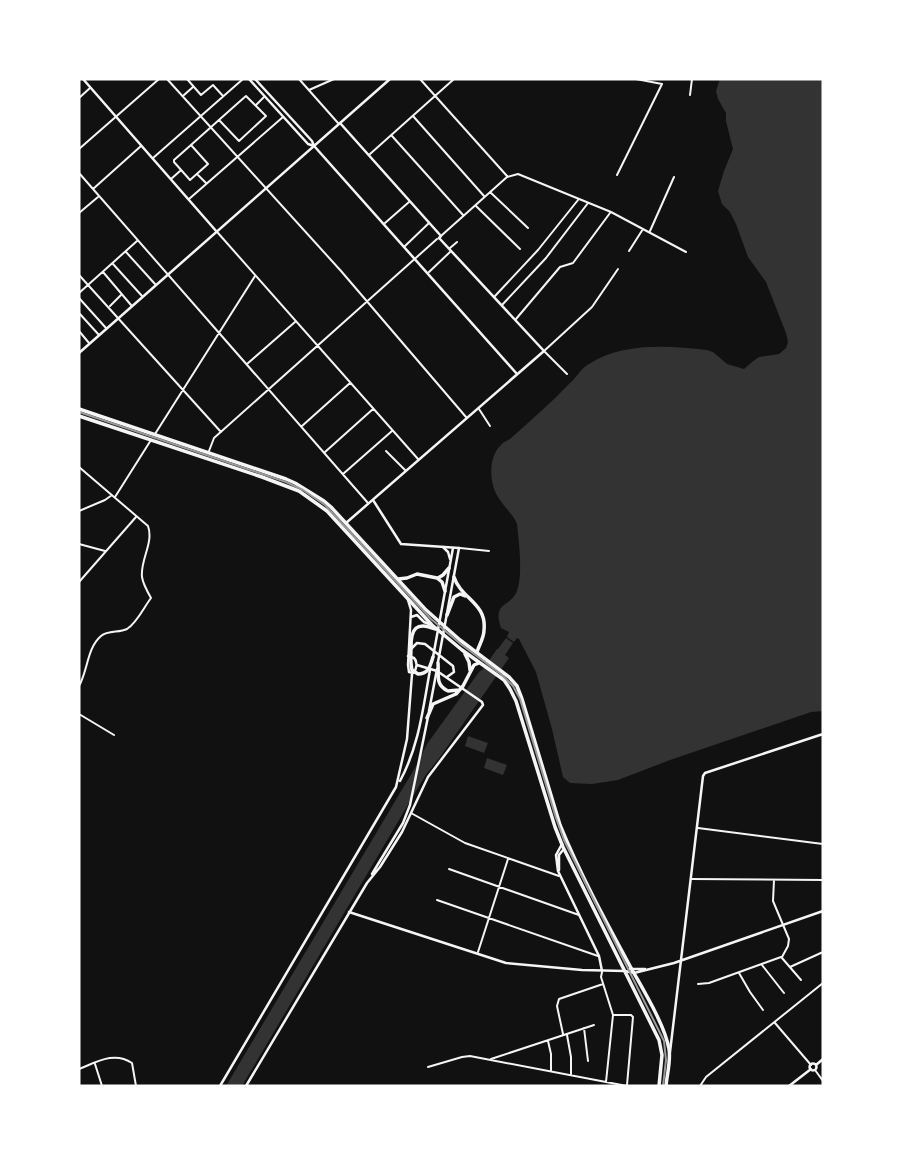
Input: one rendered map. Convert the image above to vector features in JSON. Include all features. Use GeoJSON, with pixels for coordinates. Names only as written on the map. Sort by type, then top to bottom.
{"type":"FeatureCollection","features":[{"type":"Feature","properties":{"kind":"main road"},"geometry":{"type":"LineString","coordinates":[[83,79],[217,232]]}},
{"type":"Feature","properties":{"kind":"main road"},"geometry":{"type":"LineString","coordinates":[[249,79],[308,144],[314,146]]}},
{"type":"Feature","properties":{"kind":"main road"},"geometry":{"type":"LineString","coordinates":[[255,79],[517,374]]}},
{"type":"Feature","properties":{"kind":"main road"},"geometry":{"type":"LineString","coordinates":[[79,353],[390,79]]}},
{"type":"Feature","properties":{"kind":"main road"},"geometry":{"type":"LineString","coordinates":[[340,123],[450,250],[544,351],[346,523]]}},
{"type":"Feature","properties":{"kind":"main road"},"geometry":{"type":"LineString","coordinates":[[79,409],[295,483],[324,500],[443,626],[514,682],[521,695],[560,825],[664,1033],[670,1058]]}},
{"type":"Feature","properties":{"kind":"main road"},"geometry":{"type":"LineString","coordinates":[[79,416],[283,484],[306,495],[337,521],[436,629],[509,686],[564,850],[662,1047],[659,1086]]}},
{"type":"Feature","properties":{"kind":"main road"},"geometry":{"type":"LineString","coordinates":[[246,1086],[400,828],[412,800],[459,548],[401,544],[373,500]]}},
{"type":"Feature","properties":{"kind":"main road"},"geometry":{"type":"LineString","coordinates":[[437,578],[450,566],[449,554],[443,547]]}},
{"type":"Feature","properties":{"kind":"main road"},"geometry":{"type":"LineString","coordinates":[[220,1086],[396,787],[414,748],[453,548]]}},
{"type":"Feature","properties":{"kind":"main road"},"geometry":{"type":"LineString","coordinates":[[397,579],[417,574],[437,578],[442,582],[445,591]]}},
{"type":"Feature","properties":{"kind":"main road"},"geometry":{"type":"LineString","coordinates":[[408,591],[410,577]]}},
{"type":"Feature","properties":{"kind":"main road"},"geometry":{"type":"LineString","coordinates":[[454,577],[457,585],[480,609],[484,617],[484,635],[477,650],[478,654]]}},
{"type":"Feature","properties":{"kind":"main road"},"geometry":{"type":"LineString","coordinates":[[447,614],[454,597],[460,594],[467,597]]}},
{"type":"Feature","properties":{"kind":"main road"},"geometry":{"type":"LineString","coordinates":[[408,600],[408,669],[412,674]]}},
{"type":"Feature","properties":{"kind":"main road"},"geometry":{"type":"LineString","coordinates":[[410,620],[416,615],[432,625]]}},
{"type":"Feature","properties":{"kind":"main road"},"geometry":{"type":"LineString","coordinates":[[433,657],[427,671],[422,674],[411,668],[412,636],[417,628],[425,625],[436,629]]}},
{"type":"Feature","properties":{"kind":"main road"},"geometry":{"type":"LineString","coordinates":[[411,649],[420,642],[429,647],[454,668],[452,675],[446,677]]}},
{"type":"Feature","properties":{"kind":"main road"},"geometry":{"type":"LineString","coordinates":[[465,644],[474,646],[480,643]]}},
{"type":"Feature","properties":{"kind":"main road"},"geometry":{"type":"LineString","coordinates":[[462,650],[468,660],[470,672]]}},
{"type":"Feature","properties":{"kind":"main road"},"geometry":{"type":"LineString","coordinates":[[396,787],[407,739],[412,674],[416,665],[415,659],[408,656]]}},
{"type":"Feature","properties":{"kind":"main road"},"geometry":{"type":"LineString","coordinates":[[438,663],[440,686],[450,692],[463,690]]}},
{"type":"Feature","properties":{"kind":"main road"},"geometry":{"type":"LineString","coordinates":[[427,718],[434,702],[463,690],[475,664],[481,664]]}},
{"type":"Feature","properties":{"kind":"main road"},"geometry":{"type":"LineString","coordinates":[[367,883],[387,855],[426,780],[483,705],[434,669],[416,665]]}},
{"type":"Feature","properties":{"kind":"main road"},"geometry":{"type":"LineString","coordinates":[[666,1086],[703,776],[705,773],[823,734]]}},
{"type":"Feature","properties":{"kind":"main road"},"geometry":{"type":"LineString","coordinates":[[562,844],[556,860],[560,876],[599,956],[602,971]]}},
{"type":"Feature","properties":{"kind":"main road"},"geometry":{"type":"LineString","coordinates":[[560,876],[559,857],[561,850],[564,850]]}},
{"type":"Feature","properties":{"kind":"main road"},"geometry":{"type":"LineString","coordinates":[[349,912],[513,964],[633,971],[674,964],[823,911]]}},
{"type":"Feature","properties":{"kind":"main road"},"geometry":{"type":"LineString","coordinates":[[789,1086],[823,1059]]}},
{"type":"Feature","properties":{"kind":"street"},"geometry":{"type":"LineString","coordinates":[[79,149],[159,79]]}},
{"type":"Feature","properties":{"kind":"street"},"geometry":{"type":"LineString","coordinates":[[167,79],[368,302],[467,418]]}},
{"type":"Feature","properties":{"kind":"street"},"geometry":{"type":"LineString","coordinates":[[187,79],[202,95],[213,85],[223,97]]}},
{"type":"Feature","properties":{"kind":"street"},"geometry":{"type":"LineString","coordinates":[[152,158],[243,79]]}},
{"type":"Feature","properties":{"kind":"street"},"geometry":{"type":"LineString","coordinates":[[299,79],[340,123]]}},
{"type":"Feature","properties":{"kind":"street"},"geometry":{"type":"LineString","coordinates":[[309,90],[334,79]]}},
{"type":"Feature","properties":{"kind":"street"},"geometry":{"type":"LineString","coordinates":[[420,79],[507,177]]}},
{"type":"Feature","properties":{"kind":"street"},"geometry":{"type":"LineString","coordinates":[[369,155],[454,79]]}},
{"type":"Feature","properties":{"kind":"street"},"geometry":{"type":"LineString","coordinates":[[617,175],[662,84],[636,79]]}},
{"type":"Feature","properties":{"kind":"street"},"geometry":{"type":"LineString","coordinates":[[690,95],[692,79]]}},
{"type":"Feature","properties":{"kind":"street"},"geometry":{"type":"LineString","coordinates":[[183,96],[194,87]]}},
{"type":"Feature","properties":{"kind":"street"},"geometry":{"type":"LineString","coordinates":[[79,98],[90,88]]}},
{"type":"Feature","properties":{"kind":"street"},"geometry":{"type":"LineString","coordinates":[[191,145],[208,164],[190,180],[174,161],[191,145],[210,128],[219,120],[246,96],[266,116],[239,141],[219,120]]}},
{"type":"Feature","properties":{"kind":"street"},"geometry":{"type":"LineString","coordinates":[[256,105],[265,96]]}},
{"type":"Feature","properties":{"kind":"street"},"geometry":{"type":"LineString","coordinates":[[413,116],[485,197]]}},
{"type":"Feature","properties":{"kind":"street"},"geometry":{"type":"LineString","coordinates":[[188,200],[284,117]]}},
{"type":"Feature","properties":{"kind":"street"},"geometry":{"type":"LineString","coordinates":[[391,135],[463,216]]}},
{"type":"Feature","properties":{"kind":"street"},"geometry":{"type":"LineString","coordinates":[[93,189],[141,146]]}},
{"type":"Feature","properties":{"kind":"street"},"geometry":{"type":"LineString","coordinates":[[171,180],[181,170]]}},
{"type":"Feature","properties":{"kind":"street"},"geometry":{"type":"LineString","coordinates":[[79,173],[368,504]]}},
{"type":"Feature","properties":{"kind":"street"},"geometry":{"type":"LineString","coordinates":[[197,174],[206,184]]}},
{"type":"Feature","properties":{"kind":"street"},"geometry":{"type":"LineString","coordinates":[[209,452],[213,439],[507,177],[515,174],[523,176],[588,202],[686,252]]}},
{"type":"Feature","properties":{"kind":"street"},"geometry":{"type":"LineString","coordinates":[[650,232],[674,177]]}},
{"type":"Feature","properties":{"kind":"street"},"geometry":{"type":"LineString","coordinates":[[490,192],[528,228]]}},
{"type":"Feature","properties":{"kind":"street"},"geometry":{"type":"LineString","coordinates":[[79,213],[98,196]]}},
{"type":"Feature","properties":{"kind":"street"},"geometry":{"type":"LineString","coordinates":[[494,297],[538,250],[579,199]]}},
{"type":"Feature","properties":{"kind":"street"},"geometry":{"type":"LineString","coordinates":[[384,224],[410,201]]}},
{"type":"Feature","properties":{"kind":"street"},"geometry":{"type":"LineString","coordinates":[[502,305],[546,258],[588,202]]}},
{"type":"Feature","properties":{"kind":"street"},"geometry":{"type":"LineString","coordinates":[[475,205],[520,249]]}},
{"type":"Feature","properties":{"kind":"street"},"geometry":{"type":"LineString","coordinates":[[515,320],[560,267],[573,263],[611,212]]}},
{"type":"Feature","properties":{"kind":"street"},"geometry":{"type":"LineString","coordinates":[[404,246],[429,223]]}},
{"type":"Feature","properties":{"kind":"street"},"geometry":{"type":"LineString","coordinates":[[629,251],[643,229]]}},
{"type":"Feature","properties":{"kind":"street"},"geometry":{"type":"LineString","coordinates":[[217,232],[419,460]]}},
{"type":"Feature","properties":{"kind":"street"},"geometry":{"type":"LineString","coordinates":[[79,293],[138,240]]}},
{"type":"Feature","properties":{"kind":"street"},"geometry":{"type":"LineString","coordinates":[[427,273],[457,242]]}},
{"type":"Feature","properties":{"kind":"street"},"geometry":{"type":"LineString","coordinates":[[125,251],[156,285]]}},
{"type":"Feature","properties":{"kind":"street"},"geometry":{"type":"LineString","coordinates":[[112,263],[143,297]]}},
{"type":"Feature","properties":{"kind":"street"},"geometry":{"type":"LineString","coordinates":[[567,374],[544,351],[594,305],[618,269]]}},
{"type":"Feature","properties":{"kind":"street"},"geometry":{"type":"LineString","coordinates":[[102,272],[132,306]]}},
{"type":"Feature","properties":{"kind":"street"},"geometry":{"type":"LineString","coordinates":[[79,275],[221,432]]}},
{"type":"Feature","properties":{"kind":"street"},"geometry":{"type":"LineString","coordinates":[[155,434],[256,275]]}},
{"type":"Feature","properties":{"kind":"street"},"geometry":{"type":"LineString","coordinates":[[108,307],[122,294]]}},
{"type":"Feature","properties":{"kind":"street"},"geometry":{"type":"LineString","coordinates":[[79,298],[107,329]]}},
{"type":"Feature","properties":{"kind":"street"},"geometry":{"type":"LineString","coordinates":[[79,313],[99,335]]}},
{"type":"Feature","properties":{"kind":"street"},"geometry":{"type":"LineString","coordinates":[[247,364],[296,321]]}},
{"type":"Feature","properties":{"kind":"street"},"geometry":{"type":"LineString","coordinates":[[79,331],[90,343]]}},
{"type":"Feature","properties":{"kind":"street"},"geometry":{"type":"LineString","coordinates":[[301,427],[350,383]]}},
{"type":"Feature","properties":{"kind":"street"},"geometry":{"type":"LineString","coordinates":[[478,408],[490,426]]}},
{"type":"Feature","properties":{"kind":"street"},"geometry":{"type":"LineString","coordinates":[[324,453],[373,409]]}},
{"type":"Feature","properties":{"kind":"street"},"geometry":{"type":"LineString","coordinates":[[342,474],[393,430]]}},
{"type":"Feature","properties":{"kind":"street"},"geometry":{"type":"LineString","coordinates":[[79,511],[114,495],[151,439]]}},
{"type":"Feature","properties":{"kind":"street"},"geometry":{"type":"LineString","coordinates":[[386,451],[406,471]]}},
{"type":"Feature","properties":{"kind":"street"},"geometry":{"type":"LineString","coordinates":[[79,467],[114,495],[146,524],[150,531],[142,574],[151,598],[129,628],[101,635],[92,649],[79,686]]}},
{"type":"Feature","properties":{"kind":"street"},"geometry":{"type":"LineString","coordinates":[[79,582],[137,516]]}},
{"type":"Feature","properties":{"kind":"street"},"geometry":{"type":"LineString","coordinates":[[79,544],[106,551]]}},
{"type":"Feature","properties":{"kind":"street"},"geometry":{"type":"LineString","coordinates":[[459,548],[489,551]]}},
{"type":"Feature","properties":{"kind":"street"},"geometry":{"type":"LineString","coordinates":[[79,714],[114,735]]}},
{"type":"Feature","properties":{"kind":"street"},"geometry":{"type":"LineString","coordinates":[[411,813],[460,841],[560,876]]}},
{"type":"Feature","properties":{"kind":"street"},"geometry":{"type":"LineString","coordinates":[[697,828],[823,844]]}},
{"type":"Feature","properties":{"kind":"street"},"geometry":{"type":"LineString","coordinates":[[477,953],[508,859]]}},
{"type":"Feature","properties":{"kind":"street"},"geometry":{"type":"LineString","coordinates":[[449,869],[579,915]]}},
{"type":"Feature","properties":{"kind":"street"},"geometry":{"type":"LineString","coordinates":[[691,879],[823,880]]}},
{"type":"Feature","properties":{"kind":"street"},"geometry":{"type":"LineString","coordinates":[[698,984],[709,984],[781,957],[790,942],[773,901],[774,880]]}},
{"type":"Feature","properties":{"kind":"street"},"geometry":{"type":"LineString","coordinates":[[437,900],[599,956]]}},
{"type":"Feature","properties":{"kind":"street"},"geometry":{"type":"LineString","coordinates":[[790,967],[823,952]]}},
{"type":"Feature","properties":{"kind":"street"},"geometry":{"type":"LineString","coordinates":[[781,957],[800,980]]}},
{"type":"Feature","properties":{"kind":"street"},"geometry":{"type":"LineString","coordinates":[[761,964],[784,993]]}},
{"type":"Feature","properties":{"kind":"street"},"geometry":{"type":"LineString","coordinates":[[602,971],[601,976],[613,1015],[606,1083]]}},
{"type":"Feature","properties":{"kind":"street"},"geometry":{"type":"LineString","coordinates":[[739,972],[764,1010]]}},
{"type":"Feature","properties":{"kind":"street"},"geometry":{"type":"LineString","coordinates":[[699,1086],[706,1077],[823,983]]}},
{"type":"Feature","properties":{"kind":"street"},"geometry":{"type":"LineString","coordinates":[[571,1076],[571,1049],[557,1006],[559,999],[604,984]]}},
{"type":"Feature","properties":{"kind":"street"},"geometry":{"type":"LineString","coordinates":[[428,1067],[466,1056],[627,1086],[633,1017],[613,1015]]}},
{"type":"Feature","properties":{"kind":"street"},"geometry":{"type":"LineString","coordinates":[[775,1022],[823,1081]]}},
{"type":"Feature","properties":{"kind":"street"},"geometry":{"type":"LineString","coordinates":[[490,1059],[594,1025]]}},
{"type":"Feature","properties":{"kind":"street"},"geometry":{"type":"LineString","coordinates":[[583,1028],[588,1061]]}},
{"type":"Feature","properties":{"kind":"street"},"geometry":{"type":"LineString","coordinates":[[548,1040],[551,1072]]}},
{"type":"Feature","properties":{"kind":"street"},"geometry":{"type":"LineString","coordinates":[[79,1069],[108,1058],[128,1060],[132,1064],[136,1086]]}},
{"type":"Feature","properties":{"kind":"street"},"geometry":{"type":"LineString","coordinates":[[94,1063],[102,1086]]}},
{"type":"Feature","properties":{"kind":"shaded area"},"geometry":{"type":"Polygon","coordinates":[[[720,79],[823,79],[823,711],[811,712],[618,780],[592,784],[570,783],[563,777],[536,672],[519,639],[514,642],[507,637],[509,632],[501,628],[500,609],[517,591],[520,558],[517,524],[495,491],[492,463],[502,444],[548,405],[584,368],[603,357],[646,347],[707,350],[727,364],[744,369],[759,357],[779,354],[786,348],[786,333],[766,282],[748,257],[736,224],[722,204],[718,191],[733,149],[726,113],[716,91],[720,79]]]}},
{"type":"Feature","properties":{"kind":"shaded area"},"geometry":{"type":"Polygon","coordinates":[[[506,638],[513,643],[505,655],[509,658],[425,776],[242,1086],[226,1086],[427,744],[506,638]]]}},
{"type":"Feature","properties":{"kind":"shaded area"},"geometry":{"type":"Polygon","coordinates":[[[468,736],[488,743],[484,753],[465,746],[468,736]]]}},
{"type":"Feature","properties":{"kind":"shaded area"},"geometry":{"type":"Polygon","coordinates":[[[487,758],[507,765],[503,775],[484,768],[487,758]]]}},
{"type":"Feature","properties":{"kind":"tram line"},"geometry":{"type":"LineString","coordinates":[[79,412],[303,490],[325,505],[431,619],[513,686],[520,699],[564,840],[664,1041],[666,1060],[663,1086]]}}]}
